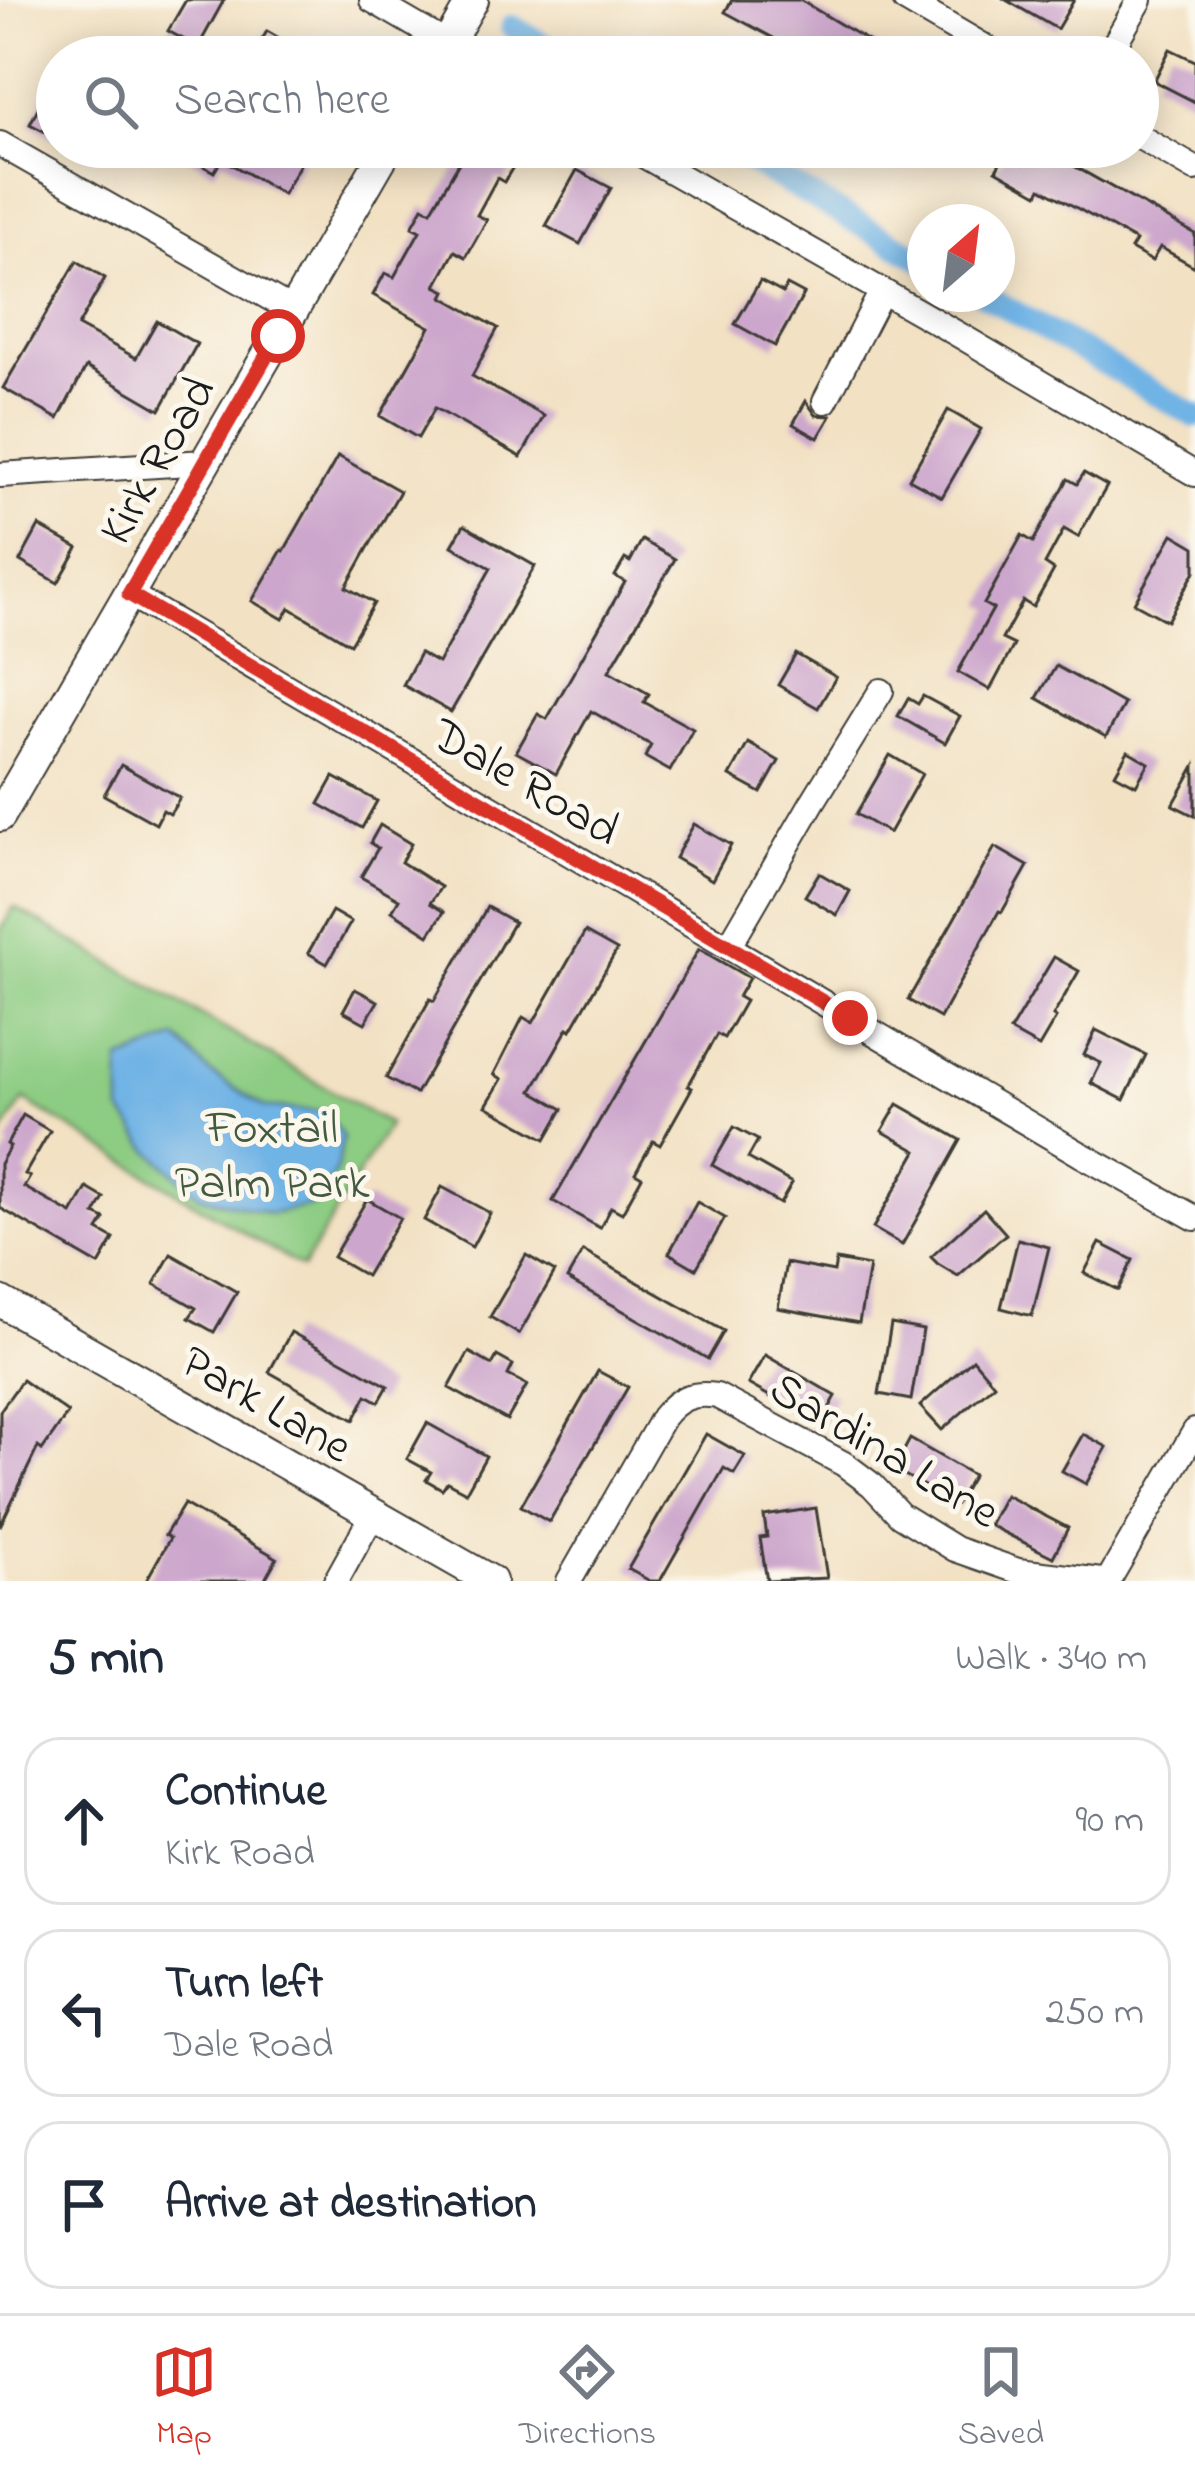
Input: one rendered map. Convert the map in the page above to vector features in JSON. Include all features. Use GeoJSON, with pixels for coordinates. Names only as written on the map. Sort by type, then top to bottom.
{"type":"FeatureCollection","features":[{"type":"Feature","properties":{"kind":"street"},"geometry":{"type":"LineString","coordinates":[[372,0],[427,36]]}},
{"type":"Feature","properties":{"kind":"street"},"geometry":{"type":"LineString","coordinates":[[459,36],[473,0]]}},
{"type":"Feature","properties":{"kind":"street"},"geometry":{"type":"LineString","coordinates":[[905,0],[966,36]]}},
{"type":"Feature","properties":{"kind":"street"},"geometry":{"type":"LineString","coordinates":[[1119,36],[1140,0]]}},
{"type":"Feature","properties":{"kind":"street"},"geometry":{"type":"LineString","coordinates":[[0,144],[36,165]]}},
{"type":"Feature","properties":{"kind":"street"},"geometry":{"type":"LineString","coordinates":[[1159,149],[1195,170]]}},
{"type":"Feature","properties":{"kind":"street"},"geometry":{"type":"LineString","coordinates":[[42,168],[293,311]]}},
{"type":"Feature","properties":{"kind":"street","name":"Kirk Road"},"geometry":{"type":"LineString","coordinates":[[0,816],[376,168]]}},
{"type":"Feature","properties":{"kind":"street"},"geometry":{"type":"LineString","coordinates":[[665,168],[1195,473]]}},
{"type":"Feature","properties":{"kind":"street"},"geometry":{"type":"LineString","coordinates":[[825,400],[882,291]]}},
{"type":"Feature","properties":{"kind":"street"},"geometry":{"type":"LineString","coordinates":[[0,475],[205,462]]}},
{"type":"Feature","properties":{"kind":"street","name":"Dale Road"},"geometry":{"type":"LineString","coordinates":[[129,594],[1195,1218]]}},
{"type":"Feature","properties":{"kind":"street"},"geometry":{"type":"LineString","coordinates":[[729,946],[880,691]]}},
{"type":"Feature","properties":{"kind":"street","name":"Park Lane"},"geometry":{"type":"LineString","coordinates":[[0,1301],[490,1581]]}},
{"type":"Feature","properties":{"kind":"street","name":"Sardina Lane"},"geometry":{"type":"LineString","coordinates":[[569,1581],[663,1417],[673,1403],[701,1394],[717,1396],[844,1464],[900,1515],[955,1549],[1018,1571],[1105,1581]]}},
{"type":"Feature","properties":{"kind":"street"},"geometry":{"type":"LineString","coordinates":[[1105,1581],[1195,1431]]}},
{"type":"Feature","properties":{"kind":"street"},"geometry":{"type":"LineString","coordinates":[[336,1581],[374,1514]]}},
{"type":"Feature","properties":{"kind":"green space","name":"Foxtail Palm Park"},"geometry":{"type":"Polygon","coordinates":[[[14,907],[389,1124],[302,1268],[24,1100],[0,1138],[0,931],[14,907]]]}},
{"type":"Feature","properties":{"kind":"water"},"geometry":{"type":"Polygon","coordinates":[[[177,1038],[208,1071],[264,1107],[325,1112],[343,1137],[337,1169],[314,1205],[271,1214],[200,1196],[149,1150],[121,1110],[120,1061],[177,1038]]]}},
{"type":"Feature","properties":{"kind":"building"},"geometry":{"type":"Polygon","coordinates":[[[186,0],[224,0],[204,36],[177,36],[168,31],[186,0]]]}},
{"type":"Feature","properties":{"kind":"building"},"geometry":{"type":"Polygon","coordinates":[[[732,0],[800,0],[860,36],[770,36],[725,12],[732,0]]]}},
{"type":"Feature","properties":{"kind":"building"},"geometry":{"type":"Polygon","coordinates":[[[1006,0],[1074,0],[1057,29],[1006,0]]]}},
{"type":"Feature","properties":{"kind":"building"},"geometry":{"type":"Polygon","coordinates":[[[1170,49],[1195,61],[1195,102],[1159,84],[1159,71],[1170,49]]]}},
{"type":"Feature","properties":{"kind":"building"},"geometry":{"type":"Polygon","coordinates":[[[238,168],[298,168],[283,194],[238,168]]]}},
{"type":"Feature","properties":{"kind":"building"},"geometry":{"type":"Polygon","coordinates":[[[456,168],[512,168],[504,182],[497,178],[477,215],[487,220],[466,257],[455,251],[436,286],[446,291],[443,297],[498,328],[472,376],[544,416],[521,457],[435,408],[418,438],[380,416],[430,327],[373,295],[385,273],[394,277],[420,231],[412,227],[423,207],[431,211],[456,168]]]}},
{"type":"Feature","properties":{"kind":"building"},"geometry":{"type":"Polygon","coordinates":[[[1077,168],[1195,234],[1195,267],[1160,247],[1152,261],[1131,249],[1136,241],[1041,188],[1038,194],[996,170],[1077,168]]]}},
{"type":"Feature","properties":{"kind":"building"},"geometry":{"type":"Polygon","coordinates":[[[577,170],[611,188],[580,244],[546,226],[577,170]]]}},
{"type":"Feature","properties":{"kind":"building"},"geometry":{"type":"Polygon","coordinates":[[[77,261],[105,278],[78,326],[136,358],[157,321],[197,344],[160,410],[86,367],[58,419],[3,388],[77,261]]]}},
{"type":"Feature","properties":{"kind":"building"},"geometry":{"type":"Polygon","coordinates":[[[760,281],[783,293],[787,285],[804,294],[775,346],[735,324],[760,281]]]}},
{"type":"Feature","properties":{"kind":"building"},"geometry":{"type":"Polygon","coordinates":[[[806,401],[816,415],[831,416],[818,438],[793,424],[806,401]]]}},
{"type":"Feature","properties":{"kind":"building"},"geometry":{"type":"Polygon","coordinates":[[[948,410],[981,429],[942,497],[909,479],[948,410]]]}},
{"type":"Feature","properties":{"kind":"building"},"geometry":{"type":"Polygon","coordinates":[[[338,456],[400,491],[346,587],[374,603],[350,644],[290,608],[283,619],[252,601],[338,456]]]}},
{"type":"Feature","properties":{"kind":"building"},"geometry":{"type":"Polygon","coordinates":[[[1084,473],[1107,486],[1078,537],[1064,529],[1045,564],[1054,570],[1033,607],[1023,601],[1002,639],[1014,645],[990,690],[958,672],[993,609],[984,604],[1022,535],[1033,542],[1068,479],[1077,484],[1084,473]]]}},
{"type":"Feature","properties":{"kind":"building"},"geometry":{"type":"Polygon","coordinates":[[[464,525],[535,566],[451,712],[403,685],[420,653],[438,663],[491,568],[452,546],[464,525]]]}},
{"type":"Feature","properties":{"kind":"building"},"geometry":{"type":"Polygon","coordinates":[[[39,526],[78,548],[58,583],[20,561],[39,526]]]}},
{"type":"Feature","properties":{"kind":"building"},"geometry":{"type":"Polygon","coordinates":[[[1173,534],[1195,547],[1195,571],[1167,621],[1134,603],[1173,534]]]}},
{"type":"Feature","properties":{"kind":"building"},"geometry":{"type":"Polygon","coordinates":[[[642,540],[675,559],[609,671],[649,694],[644,702],[693,729],[670,771],[645,757],[651,745],[591,711],[556,774],[516,752],[538,714],[547,719],[625,582],[615,576],[625,559],[630,562],[642,540]]]}},
{"type":"Feature","properties":{"kind":"building"},"geometry":{"type":"Polygon","coordinates":[[[796,654],[836,677],[818,708],[778,685],[796,654]]]}},
{"type":"Feature","properties":{"kind":"building"},"geometry":{"type":"Polygon","coordinates":[[[1056,666],[1124,704],[1106,737],[1037,698],[1056,666]]]}},
{"type":"Feature","properties":{"kind":"building"},"geometry":{"type":"Polygon","coordinates":[[[923,696],[960,716],[945,743],[898,716],[908,698],[918,704],[923,696]]]}},
{"type":"Feature","properties":{"kind":"building"},"geometry":{"type":"Polygon","coordinates":[[[748,743],[779,761],[761,793],[730,776],[748,743]]]}},
{"type":"Feature","properties":{"kind":"building"},"geometry":{"type":"Polygon","coordinates":[[[1128,751],[1149,763],[1136,785],[1115,774],[1128,751]]]}},
{"type":"Feature","properties":{"kind":"building"},"geometry":{"type":"Polygon","coordinates":[[[890,755],[922,774],[889,833],[856,814],[890,755]]]}},
{"type":"Feature","properties":{"kind":"building"},"geometry":{"type":"Polygon","coordinates":[[[121,765],[180,798],[170,814],[163,810],[156,824],[104,795],[121,765]]]}},
{"type":"Feature","properties":{"kind":"building"},"geometry":{"type":"Polygon","coordinates":[[[1195,766],[1195,816],[1173,805],[1195,766]]]}},
{"type":"Feature","properties":{"kind":"building"},"geometry":{"type":"Polygon","coordinates":[[[334,777],[377,801],[362,828],[319,804],[334,777]]]}},
{"type":"Feature","properties":{"kind":"building"},"geometry":{"type":"Polygon","coordinates":[[[694,824],[731,845],[712,880],[675,858],[694,824]]]}},
{"type":"Feature","properties":{"kind":"building"},"geometry":{"type":"Polygon","coordinates":[[[380,825],[411,844],[401,862],[441,887],[430,903],[444,912],[429,935],[392,911],[399,899],[361,877],[378,848],[370,843],[380,825]]]}},
{"type":"Feature","properties":{"kind":"building"},"geometry":{"type":"Polygon","coordinates":[[[995,847],[1028,866],[940,1018],[908,1000],[995,847]]]}},
{"type":"Feature","properties":{"kind":"building"},"geometry":{"type":"Polygon","coordinates":[[[819,873],[850,891],[837,915],[805,896],[819,873]]]}},
{"type":"Feature","properties":{"kind":"building"},"geometry":{"type":"Polygon","coordinates":[[[487,907],[514,922],[416,1094],[386,1078],[487,907]]]}},
{"type":"Feature","properties":{"kind":"building"},"geometry":{"type":"Polygon","coordinates":[[[332,911],[351,922],[327,964],[308,953],[332,911]]]}},
{"type":"Feature","properties":{"kind":"building"},"geometry":{"type":"Polygon","coordinates":[[[585,932],[617,950],[532,1091],[563,1109],[546,1139],[486,1106],[502,1079],[494,1074],[523,1017],[533,1023],[585,932]]]}},
{"type":"Feature","properties":{"kind":"building"},"geometry":{"type":"Polygon","coordinates":[[[699,949],[749,978],[738,997],[745,1001],[724,1038],[717,1034],[660,1145],[653,1141],[635,1173],[642,1177],[622,1213],[611,1207],[600,1228],[553,1201],[699,949]]]}},
{"type":"Feature","properties":{"kind":"building"},"geometry":{"type":"Polygon","coordinates":[[[1054,957],[1079,971],[1039,1047],[1010,1031],[1054,957]]]}},
{"type":"Feature","properties":{"kind":"building"},"geometry":{"type":"Polygon","coordinates":[[[355,989],[378,1001],[365,1023],[343,1011],[355,989]]]}},
{"type":"Feature","properties":{"kind":"building"},"geometry":{"type":"Polygon","coordinates":[[[1096,1030],[1146,1055],[1124,1100],[1091,1083],[1101,1063],[1084,1055],[1096,1030]]]}},
{"type":"Feature","properties":{"kind":"building"},"geometry":{"type":"Polygon","coordinates":[[[898,1104],[961,1140],[902,1245],[873,1228],[917,1151],[882,1131],[898,1104]]]}},
{"type":"Feature","properties":{"kind":"building"},"geometry":{"type":"Polygon","coordinates":[[[23,1115],[50,1131],[25,1174],[30,1177],[24,1187],[72,1214],[87,1188],[104,1198],[95,1214],[105,1219],[98,1230],[114,1239],[99,1265],[0,1208],[0,1164],[23,1115]]]}},
{"type":"Feature","properties":{"kind":"building"},"geometry":{"type":"Polygon","coordinates":[[[734,1127],[758,1140],[748,1158],[792,1183],[780,1204],[712,1165],[734,1127]]]}},
{"type":"Feature","properties":{"kind":"building"},"geometry":{"type":"Polygon","coordinates":[[[442,1187],[490,1213],[472,1247],[424,1220],[442,1187]]]}},
{"type":"Feature","properties":{"kind":"building"},"geometry":{"type":"Polygon","coordinates":[[[367,1199],[400,1218],[366,1276],[333,1257],[367,1199]]]}},
{"type":"Feature","properties":{"kind":"building"},"geometry":{"type":"Polygon","coordinates":[[[697,1202],[725,1218],[696,1269],[669,1253],[697,1202]]]}},
{"type":"Feature","properties":{"kind":"building"},"geometry":{"type":"Polygon","coordinates":[[[984,1209],[1006,1234],[958,1276],[931,1257],[984,1209]]]}},
{"type":"Feature","properties":{"kind":"building"},"geometry":{"type":"Polygon","coordinates":[[[1018,1239],[1049,1247],[1032,1316],[1001,1308],[1018,1239]]]}},
{"type":"Feature","properties":{"kind":"building"},"geometry":{"type":"Polygon","coordinates":[[[1100,1243],[1133,1260],[1118,1290],[1084,1273],[1100,1243]]]}},
{"type":"Feature","properties":{"kind":"building"},"geometry":{"type":"Polygon","coordinates":[[[583,1251],[724,1331],[708,1359],[567,1279],[583,1251]]]}},
{"type":"Feature","properties":{"kind":"building"},"geometry":{"type":"Polygon","coordinates":[[[171,1254],[237,1292],[214,1332],[189,1318],[196,1308],[154,1284],[171,1254]]]}},
{"type":"Feature","properties":{"kind":"building"},"geometry":{"type":"Polygon","coordinates":[[[526,1255],[555,1272],[519,1334],[490,1317],[526,1255]]]}},
{"type":"Feature","properties":{"kind":"building"},"geometry":{"type":"Polygon","coordinates":[[[836,1260],[869,1266],[859,1323],[778,1308],[786,1263],[834,1272],[836,1260]]]}},
{"type":"Feature","properties":{"kind":"building"},"geometry":{"type":"Polygon","coordinates":[[[891,1324],[923,1330],[911,1400],[879,1394],[891,1324]]]}},
{"type":"Feature","properties":{"kind":"building"},"geometry":{"type":"Polygon","coordinates":[[[291,1332],[388,1386],[379,1402],[367,1395],[354,1420],[269,1372],[291,1332]]]}},
{"type":"Feature","properties":{"kind":"building"},"geometry":{"type":"Polygon","coordinates":[[[469,1352],[492,1365],[497,1356],[513,1365],[508,1375],[527,1385],[507,1420],[449,1388],[469,1352]]]}},
{"type":"Feature","properties":{"kind":"building"},"geometry":{"type":"Polygon","coordinates":[[[765,1355],[836,1396],[820,1425],[748,1384],[765,1355]]]}},
{"type":"Feature","properties":{"kind":"building"},"geometry":{"type":"Polygon","coordinates":[[[973,1359],[994,1384],[942,1430],[920,1406],[973,1359]]]}},
{"type":"Feature","properties":{"kind":"building"},"geometry":{"type":"Polygon","coordinates":[[[598,1371],[628,1387],[549,1522],[521,1506],[598,1371]]]}},
{"type":"Feature","properties":{"kind":"building"},"geometry":{"type":"Polygon","coordinates":[[[22,1380],[68,1413],[42,1450],[38,1447],[0,1526],[0,1411],[22,1380]]]}},
{"type":"Feature","properties":{"kind":"building"},"geometry":{"type":"Polygon","coordinates":[[[427,1423],[486,1456],[466,1492],[447,1482],[442,1489],[426,1480],[431,1472],[407,1459],[427,1423]]]}},
{"type":"Feature","properties":{"kind":"building"},"geometry":{"type":"Polygon","coordinates":[[[706,1434],[745,1456],[734,1474],[724,1468],[660,1581],[650,1581],[628,1569],[706,1434]]]}},
{"type":"Feature","properties":{"kind":"building"},"geometry":{"type":"Polygon","coordinates":[[[1083,1434],[1107,1447],[1086,1484],[1062,1471],[1083,1434]]]}},
{"type":"Feature","properties":{"kind":"building"},"geometry":{"type":"Polygon","coordinates":[[[910,1439],[973,1475],[956,1504],[894,1469],[910,1439]]]}},
{"type":"Feature","properties":{"kind":"building"},"geometry":{"type":"Polygon","coordinates":[[[1005,1495],[1068,1528],[1053,1557],[989,1525],[1005,1495]]]}},
{"type":"Feature","properties":{"kind":"building"},"geometry":{"type":"Polygon","coordinates":[[[184,1504],[277,1558],[264,1581],[146,1581],[184,1504]]]}},
{"type":"Feature","properties":{"kind":"building"},"geometry":{"type":"Polygon","coordinates":[[[816,1508],[827,1578],[767,1581],[760,1538],[767,1537],[764,1516],[816,1508]]]}},
{"type":"Feature","properties":{"kind":"waterway"},"geometry":{"type":"LineString","coordinates":[[512,27],[528,36]]}},
{"type":"Feature","properties":{"kind":"waterway"},"geometry":{"type":"LineString","coordinates":[[761,168],[907,251]]}},
{"type":"Feature","properties":{"kind":"waterway"},"geometry":{"type":"LineString","coordinates":[[1014,312],[1195,416]]}},
{"type":"Feature","properties":{"kind":"route"},"geometry":{"type":"LineString","coordinates":[[278,336],[129,594],[850,1018]]}}]}
